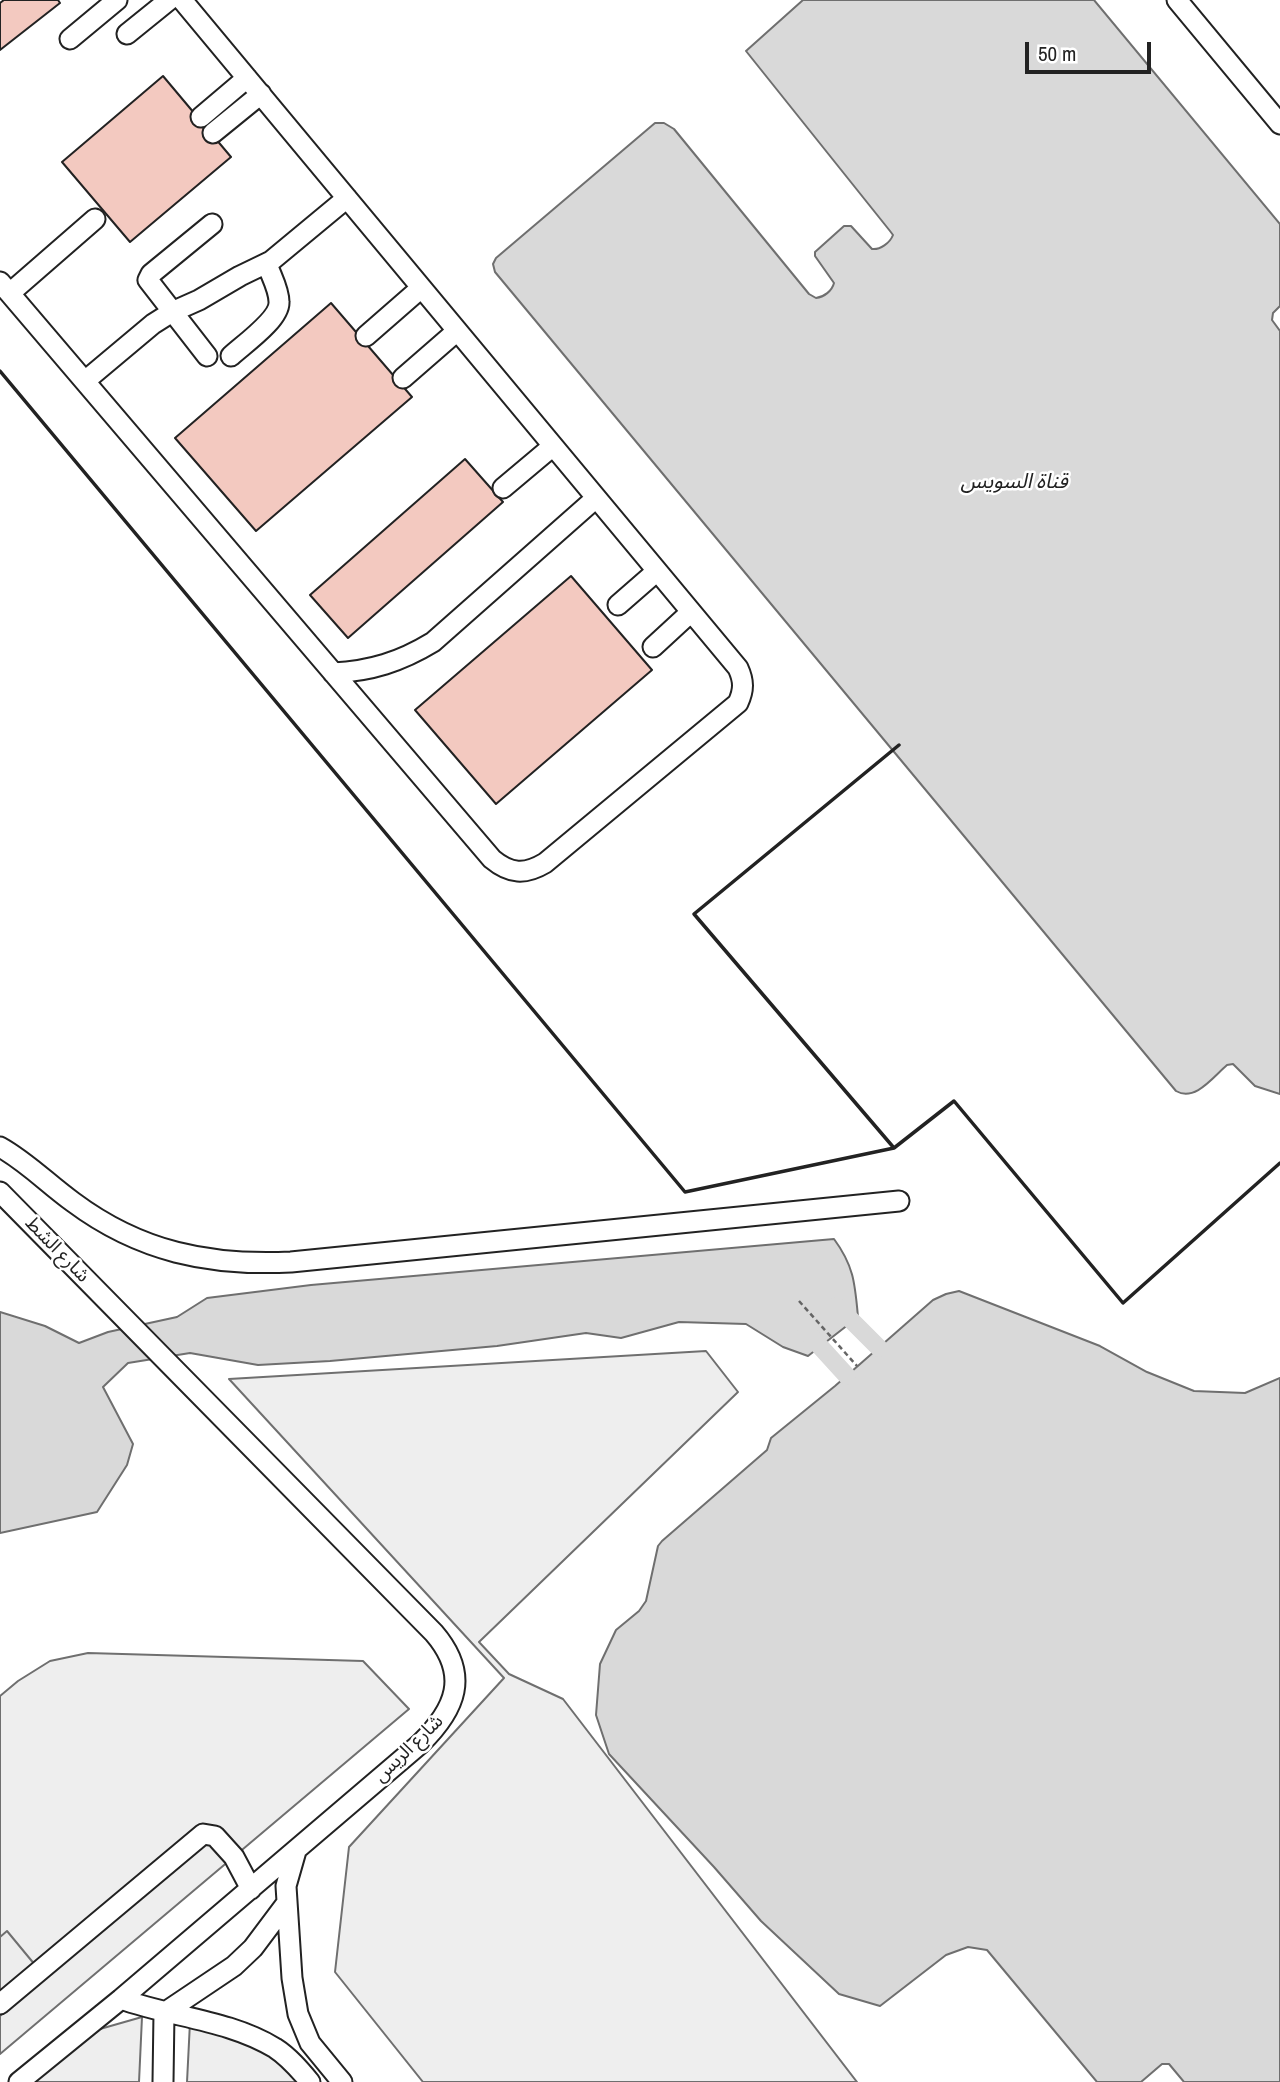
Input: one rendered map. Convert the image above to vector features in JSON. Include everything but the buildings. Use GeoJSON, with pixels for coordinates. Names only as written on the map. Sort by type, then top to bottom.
{"type":"FeatureCollection","features":[{"type":"Feature","properties":{"kind":"street"},"geometry":{"type":"LineString","coordinates":[[70,39],[117,0]]}},
{"type":"Feature","properties":{"kind":"street"},"geometry":{"type":"LineString","coordinates":[[127,34],[169,0]]}},
{"type":"Feature","properties":{"kind":"street"},"geometry":{"type":"LineString","coordinates":[[95,219],[5,288],[503,869],[517,873],[532,871],[545,863],[738,703],[743,692],[743,679],[738,668],[182,0]]}},
{"type":"Feature","properties":{"kind":"street"},"geometry":{"type":"LineString","coordinates":[[1177,0],[1280,124]]}},
{"type":"Feature","properties":{"kind":"street"},"geometry":{"type":"LineString","coordinates":[[201,117],[247,78]]}},
{"type":"Feature","properties":{"kind":"street"},"geometry":{"type":"LineString","coordinates":[[213,133],[261,94]]}},
{"type":"Feature","properties":{"kind":"street"},"geometry":{"type":"LineString","coordinates":[[85,381],[153,324],[267,264],[347,198]]}},
{"type":"Feature","properties":{"kind":"street"},"geometry":{"type":"LineString","coordinates":[[207,356],[149,283],[148,277],[212,224]]}},
{"type":"Feature","properties":{"kind":"street"},"geometry":{"type":"LineString","coordinates":[[231,356],[272,319],[279,307],[278,294],[267,264]]}},
{"type":"Feature","properties":{"kind":"street"},"geometry":{"type":"LineString","coordinates":[[366,336],[421,288]]}},
{"type":"Feature","properties":{"kind":"street"},"geometry":{"type":"LineString","coordinates":[[403,378],[457,331]]}},
{"type":"Feature","properties":{"kind":"street"},"geometry":{"type":"LineString","coordinates":[[503,488],[553,446]]}},
{"type":"Feature","properties":{"kind":"street"},"geometry":{"type":"LineString","coordinates":[[333,673],[385,666],[410,656],[433,642],[596,498]]}},
{"type":"Feature","properties":{"kind":"street"},"geometry":{"type":"LineString","coordinates":[[618,605],[657,571]]}},
{"type":"Feature","properties":{"kind":"street"},"geometry":{"type":"LineString","coordinates":[[653,647],[691,612]]}},
{"type":"Feature","properties":{"kind":"street"},"geometry":{"type":"LineString","coordinates":[[0,1147],[71,1201],[122,1233],[181,1255],[211,1261],[252,1264],[899,1201]]}},
{"type":"Feature","properties":{"kind":"street","name":"شارع الشط"},"geometry":{"type":"LineString","coordinates":[[0,1192],[113,1307]]}},
{"type":"Feature","properties":{"kind":"street","name":"شارع الريس"},"geometry":{"type":"LineString","coordinates":[[19,2082],[251,1889],[438,1727],[454,1696],[456,1679],[453,1662],[434,1633],[113,1307]]}},
{"type":"Feature","properties":{"kind":"street"},"geometry":{"type":"LineString","coordinates":[[0,2004],[203,1834],[215,1836],[234,1857],[251,1889]]}},
{"type":"Feature","properties":{"kind":"street"},"geometry":{"type":"LineString","coordinates":[[296,1850],[286,1886],[286,1904],[297,2005],[302,2028],[310,2043],[342,2082]]}},
{"type":"Feature","properties":{"kind":"street"},"geometry":{"type":"LineString","coordinates":[[164,2013],[234,1966],[253,1948],[286,1904]]}},
{"type":"Feature","properties":{"kind":"street"},"geometry":{"type":"LineString","coordinates":[[121,1999],[233,2030],[276,2049],[310,2082]]}},
{"type":"Feature","properties":{"kind":"street"},"geometry":{"type":"LineString","coordinates":[[163,2082],[164,2013]]}},
{"type":"Feature","properties":{"kind":"street"},"geometry":{"type":"LineString","coordinates":[[290,2060],[310,2043]]}},
{"type":"Feature","properties":{"kind":"path"},"geometry":{"type":"LineString","coordinates":[[799,1301],[857,1366]]}},
{"type":"Feature","properties":{"kind":"shaded area"},"geometry":{"type":"Polygon","coordinates":[[[706,1351],[738,1392],[479,1642],[509,1674],[563,1699],[857,2082],[423,2082],[335,1972],[349,1847],[504,1678],[229,1379],[706,1351]]]}},
{"type":"Feature","properties":{"kind":"shaded area"},"geometry":{"type":"Polygon","coordinates":[[[88,1653],[363,1661],[409,1709],[0,2054],[0,1696],[50,1661],[88,1653]]]}},
{"type":"Feature","properties":{"kind":"shaded area"},"geometry":{"type":"Polygon","coordinates":[[[7,1931],[45,1977],[0,2016],[0,1937],[7,1931]]]}},
{"type":"Feature","properties":{"kind":"shaded area"},"geometry":{"type":"Polygon","coordinates":[[[142,2017],[139,2082],[18,2082],[72,2037],[142,2017]]]}},
{"type":"Feature","properties":{"kind":"shaded area"},"geometry":{"type":"Polygon","coordinates":[[[190,2022],[273,2048],[301,2082],[187,2082],[190,2022]]]}},
{"type":"Feature","properties":{"kind":"water","name":"قناة السويس"},"geometry":{"type":"Polygon","coordinates":[[[803,0],[1094,0],[1280,224],[1280,306],[1273,313],[1272,320],[1280,331],[1280,1094],[1255,1086],[1233,1064],[1227,1065],[1197,1091],[1183,1094],[1176,1091],[495,272],[493,264],[496,258],[655,123],[664,123],[674,129],[809,294],[816,298],[827,293],[834,283],[815,252],[844,226],[851,226],[872,249],[887,243],[893,235],[746,51],[803,0]]]}},
{"type":"Feature","properties":{"kind":"water"},"geometry":{"type":"Polygon","coordinates":[[[834,1239],[846,1258],[852,1276],[858,1317],[808,1356],[783,1347],[746,1324],[679,1322],[621,1338],[586,1333],[497,1346],[330,1361],[258,1365],[190,1353],[128,1363],[103,1387],[133,1444],[127,1465],[97,1512],[0,1533],[0,1312],[45,1326],[79,1343],[108,1332],[177,1317],[207,1298],[311,1285],[834,1239]]]}},
{"type":"Feature","properties":{"kind":"water"},"geometry":{"type":"Polygon","coordinates":[[[959,1291],[1100,1346],[1147,1372],[1194,1391],[1245,1393],[1280,1378],[1280,2082],[1184,2082],[1169,2064],[1162,2064],[1141,2082],[1097,2082],[987,1950],[968,1947],[946,1955],[880,2006],[839,1994],[761,1921],[609,1754],[596,1715],[600,1664],[616,1630],[639,1611],[646,1601],[658,1546],[767,1450],[771,1438],[933,1300],[959,1291]]]}},
{"type":"Feature","properties":{"kind":"waterway"},"geometry":{"type":"LineString","coordinates":[[837,1306],[879,1348]]}},
{"type":"Feature","properties":{"kind":"waterway"},"geometry":{"type":"LineString","coordinates":[[806,1331],[847,1376]]}},
{"type":"Feature","properties":{"kind":"wall"},"geometry":{"type":"LineString","coordinates":[[0,371],[685,1192],[894,1148]]}},
{"type":"Feature","properties":{"kind":"wall"},"geometry":{"type":"LineString","coordinates":[[899,745],[694,914],[894,1148],[954,1101],[1123,1303],[1280,1163]]}}]}
